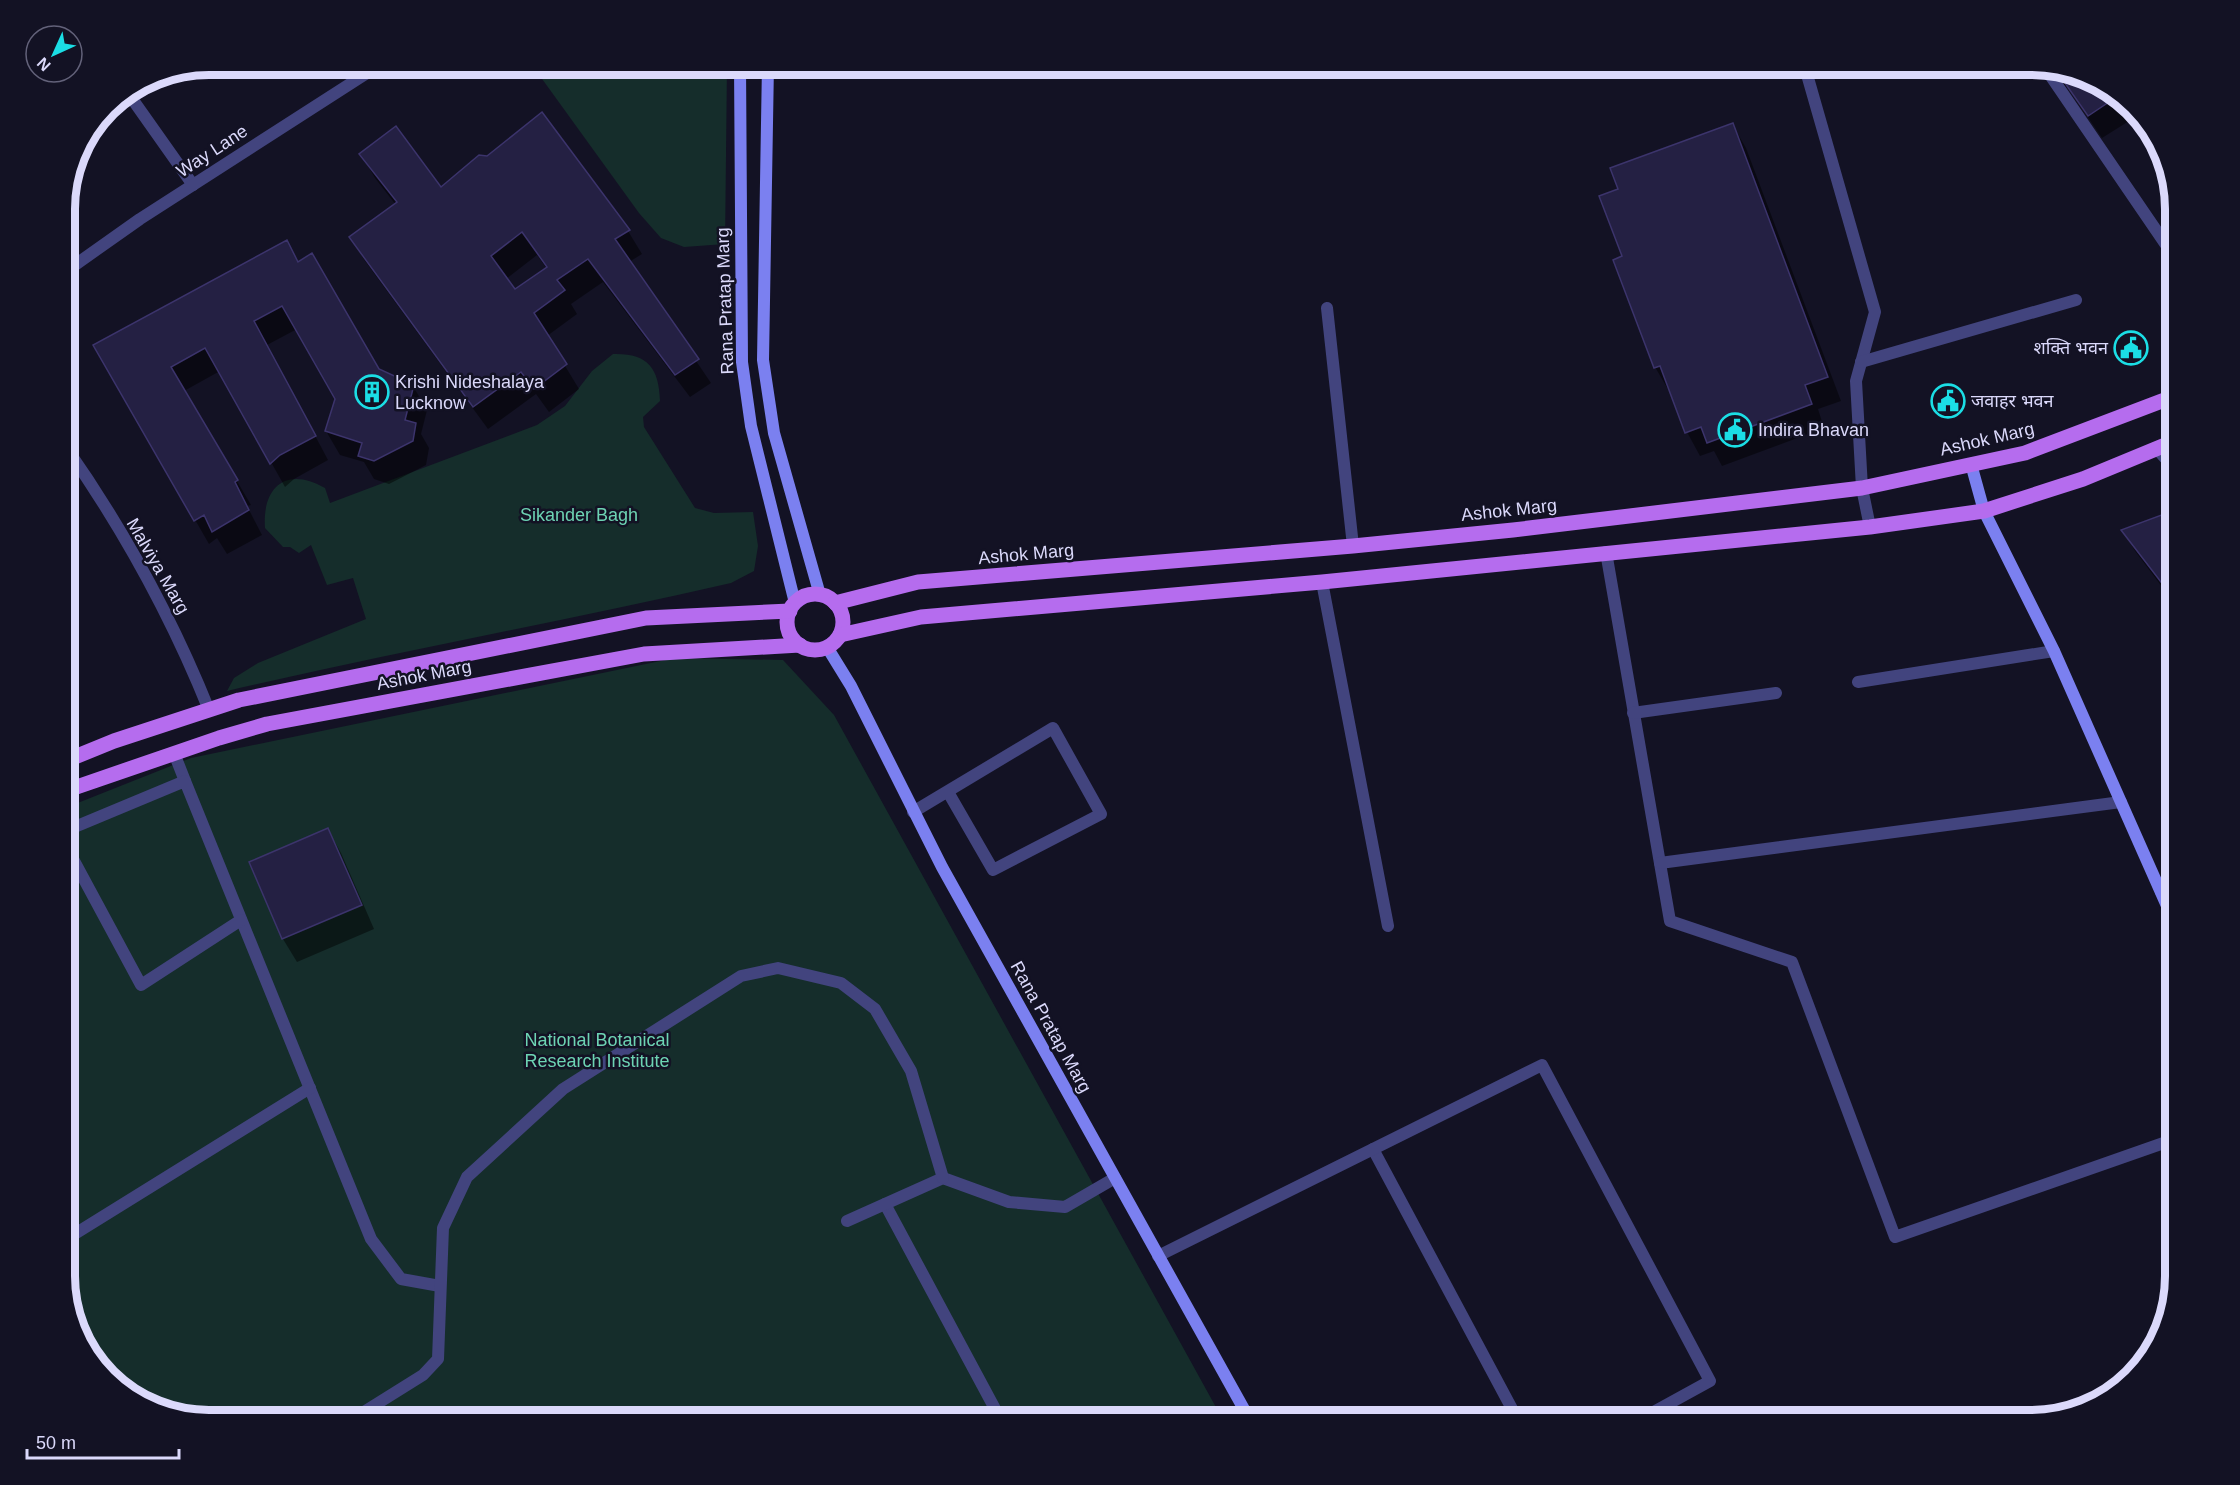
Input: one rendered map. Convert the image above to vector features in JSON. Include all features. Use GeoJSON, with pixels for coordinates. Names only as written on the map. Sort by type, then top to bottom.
{"type":"FeatureCollection","features":[{"type":"Feature","properties":{"kind":"main road","name":"Rana Pratap Marg"},"geometry":{"type":"LineString","coordinates":[[740,75],[742,362],[751,426],[792,607]]}},
{"type":"Feature","properties":{"kind":"main road","name":"Rana Pratap Marg"},"geometry":{"type":"LineString","coordinates":[[768,75],[763,360],[774,433],[820,595]]}},
{"type":"Feature","properties":{"kind":"main road","name":"Ashok Marg"},"geometry":{"type":"LineString","coordinates":[[835,603],[918,582],[1353,546],[1513,530],[1862,488],[2025,453],[2165,400]]}},
{"type":"Feature","properties":{"kind":"main road"},"geometry":{"type":"LineString","coordinates":[[840,636],[843,619],[835,603],[820,595],[803,597],[792,607],[788,630],[800,645],[808,649],[827,647],[840,636],[921,617],[1322,582],[1870,527],[1984,512],[2083,479],[2165,445]]}},
{"type":"Feature","properties":{"kind":"main road"},"geometry":{"type":"LineString","coordinates":[[1971,464],[1984,512],[2054,651],[2165,901]]}},
{"type":"Feature","properties":{"kind":"main road","name":"Ashok Marg"},"geometry":{"type":"LineString","coordinates":[[75,757],[114,741],[239,700],[646,618],[792,607]]}},
{"type":"Feature","properties":{"kind":"main road","name":"Ashok Marg"},"geometry":{"type":"LineString","coordinates":[[75,788],[267,724],[644,654],[800,645]]}},
{"type":"Feature","properties":{"kind":"main road","name":"Rana Pratap Marg"},"geometry":{"type":"LineString","coordinates":[[827,647],[851,686],[913,812],[1244,1410]]}},
{"type":"Feature","properties":{"kind":"street","name":"Way Lane"},"geometry":{"type":"LineString","coordinates":[[75,265],[193,185],[364,75]]}},
{"type":"Feature","properties":{"kind":"street"},"geometry":{"type":"LineString","coordinates":[[1807,75],[1875,312],[1856,381],[1862,488],[1870,527]]}},
{"type":"Feature","properties":{"kind":"street"},"geometry":{"type":"LineString","coordinates":[[2051,76],[2165,243]]}},
{"type":"Feature","properties":{"kind":"street"},"geometry":{"type":"LineString","coordinates":[[132,99],[193,185]]}},
{"type":"Feature","properties":{"kind":"street"},"geometry":{"type":"LineString","coordinates":[[1861,362],[2076,300]]}},
{"type":"Feature","properties":{"kind":"street"},"geometry":{"type":"LineString","coordinates":[[1327,308],[1353,546]]}},
{"type":"Feature","properties":{"kind":"street"},"geometry":{"type":"LineString","coordinates":[[2157,449],[2165,458]]}},
{"type":"Feature","properties":{"kind":"street","name":"Malviya Marg"},"geometry":{"type":"LineString","coordinates":[[75,460],[89,480],[182,644],[209,710]]}},
{"type":"Feature","properties":{"kind":"street"},"geometry":{"type":"LineString","coordinates":[[1606,552],[1670,921],[1792,962],[1895,1238],[2165,1143]]}},
{"type":"Feature","properties":{"kind":"street"},"geometry":{"type":"LineString","coordinates":[[1322,582],[1388,926]]}},
{"type":"Feature","properties":{"kind":"street"},"geometry":{"type":"LineString","coordinates":[[1858,682],[2054,651]]}},
{"type":"Feature","properties":{"kind":"street"},"geometry":{"type":"LineString","coordinates":[[1633,713],[1776,693]]}},
{"type":"Feature","properties":{"kind":"street"},"geometry":{"type":"LineString","coordinates":[[913,812],[1053,728],[1101,814],[993,870],[948,792]]}},
{"type":"Feature","properties":{"kind":"street"},"geometry":{"type":"LineString","coordinates":[[174,753],[371,1239],[401,1279],[440,1286]]}},
{"type":"Feature","properties":{"kind":"street"},"geometry":{"type":"LineString","coordinates":[[75,827],[185,781]]}},
{"type":"Feature","properties":{"kind":"street"},"geometry":{"type":"LineString","coordinates":[[1660,863],[2121,802]]}},
{"type":"Feature","properties":{"kind":"street"},"geometry":{"type":"LineString","coordinates":[[75,863],[141,985],[241,920]]}},
{"type":"Feature","properties":{"kind":"street"},"geometry":{"type":"LineString","coordinates":[[2161,892],[2165,890]]}},
{"type":"Feature","properties":{"kind":"street"},"geometry":{"type":"LineString","coordinates":[[367,1410],[423,1376],[438,1359],[443,1228],[467,1177],[563,1089],[741,976],[777,968],[841,983],[875,1009],[911,1071],[943,1178]]}},
{"type":"Feature","properties":{"kind":"street"},"geometry":{"type":"LineString","coordinates":[[1158,1256],[1542,1065],[1710,1381],[1657,1410]]}},
{"type":"Feature","properties":{"kind":"street"},"geometry":{"type":"LineString","coordinates":[[75,1234],[310,1088]]}},
{"type":"Feature","properties":{"kind":"street"},"geometry":{"type":"LineString","coordinates":[[1373,1149],[1513,1410]]}},
{"type":"Feature","properties":{"kind":"street"},"geometry":{"type":"LineString","coordinates":[[846,1221],[943,1178],[1009,1202],[1065,1207],[1115,1178]]}},
{"type":"Feature","properties":{"kind":"street"},"geometry":{"type":"LineString","coordinates":[[885,1204],[996,1410]]}},
{"type":"Feature","properties":{"kind":"green space"},"geometry":{"type":"Polygon","coordinates":[[[539,75],[727,75],[725,244],[684,247],[661,238],[639,213],[539,75]]]}},
{"type":"Feature","properties":{"kind":"green space","name":"Sikander Bagh"},"geometry":{"type":"Polygon","coordinates":[[[613,354],[625,354],[643,359],[654,371],[660,401],[643,417],[644,427],[695,508],[714,513],[753,512],[758,546],[754,571],[731,583],[227,691],[234,678],[258,663],[366,619],[353,578],[327,585],[311,545],[299,553],[290,547],[283,547],[265,528],[268,501],[280,484],[299,479],[311,482],[325,488],[330,503],[537,425],[565,406],[592,371],[613,354]]]}},
{"type":"Feature","properties":{"kind":"green space","name":"National Botanical Research Institute"},"geometry":{"type":"Polygon","coordinates":[[[675,658],[783,660],[834,715],[1217,1410],[208,1410],[191,1409],[166,1403],[134,1388],[114,1371],[93,1343],[82,1319],[75,1285],[75,804],[191,758],[675,658]]]}},
{"type":"Feature","properties":{"kind":"building"},"geometry":{"type":"Polygon","coordinates":[[[2062,79],[2091,89],[2111,101],[2088,116],[2062,79]]]}},
{"type":"Feature","properties":{"kind":"building"},"geometry":{"type":"Polygon","coordinates":[[[542,112],[630,230],[615,239],[699,359],[675,375],[588,259],[557,280],[565,290],[534,313],[567,364],[534,389],[521,372],[473,407],[349,237],[397,202],[359,154],[396,126],[441,187],[479,155],[487,156],[542,112]],[[522,232],[491,256],[515,289],[547,267],[522,232]]]}},
{"type":"Feature","properties":{"kind":"building"},"geometry":{"type":"Polygon","coordinates":[[[1733,123],[1828,377],[1805,385],[1812,404],[1707,443],[1701,427],[1685,433],[1660,366],[1654,368],[1613,260],[1622,256],[1599,196],[1618,189],[1610,168],[1733,123]]]}},
{"type":"Feature","properties":{"kind":"building","name":"Krishi Nideshalaya Lucknow"},"geometry":{"type":"Polygon","coordinates":[[[287,240],[298,262],[312,253],[379,369],[414,385],[405,420],[416,423],[413,441],[374,461],[358,456],[362,443],[325,431],[335,399],[282,306],[254,321],[316,436],[280,455],[270,464],[205,348],[171,367],[238,480],[235,482],[249,510],[212,532],[204,515],[194,521],[93,345],[287,240]]]}},
{"type":"Feature","properties":{"kind":"building"},"geometry":{"type":"Polygon","coordinates":[[[2165,514],[2165,585],[2164,586],[2121,530],[2165,514]]]}},
{"type":"Feature","properties":{"kind":"building"},"geometry":{"type":"Polygon","coordinates":[[[328,828],[362,905],[282,939],[249,862],[328,828]]]}},
{"type":"Feature","properties":{"kind":"place","name":"शक्ति भवन"},"geometry":{"type":"Point","coordinates":[2131,348]}},
{"type":"Feature","properties":{"kind":"place","name":"Krishi Nideshalaya Lucknow"},"geometry":{"type":"Point","coordinates":[372,392]}},
{"type":"Feature","properties":{"kind":"place","name":"जवाहर भवन"},"geometry":{"type":"Point","coordinates":[1948,401]}},
{"type":"Feature","properties":{"kind":"place","name":"Indira Bhavan"},"geometry":{"type":"Point","coordinates":[1735,430]}}]}
